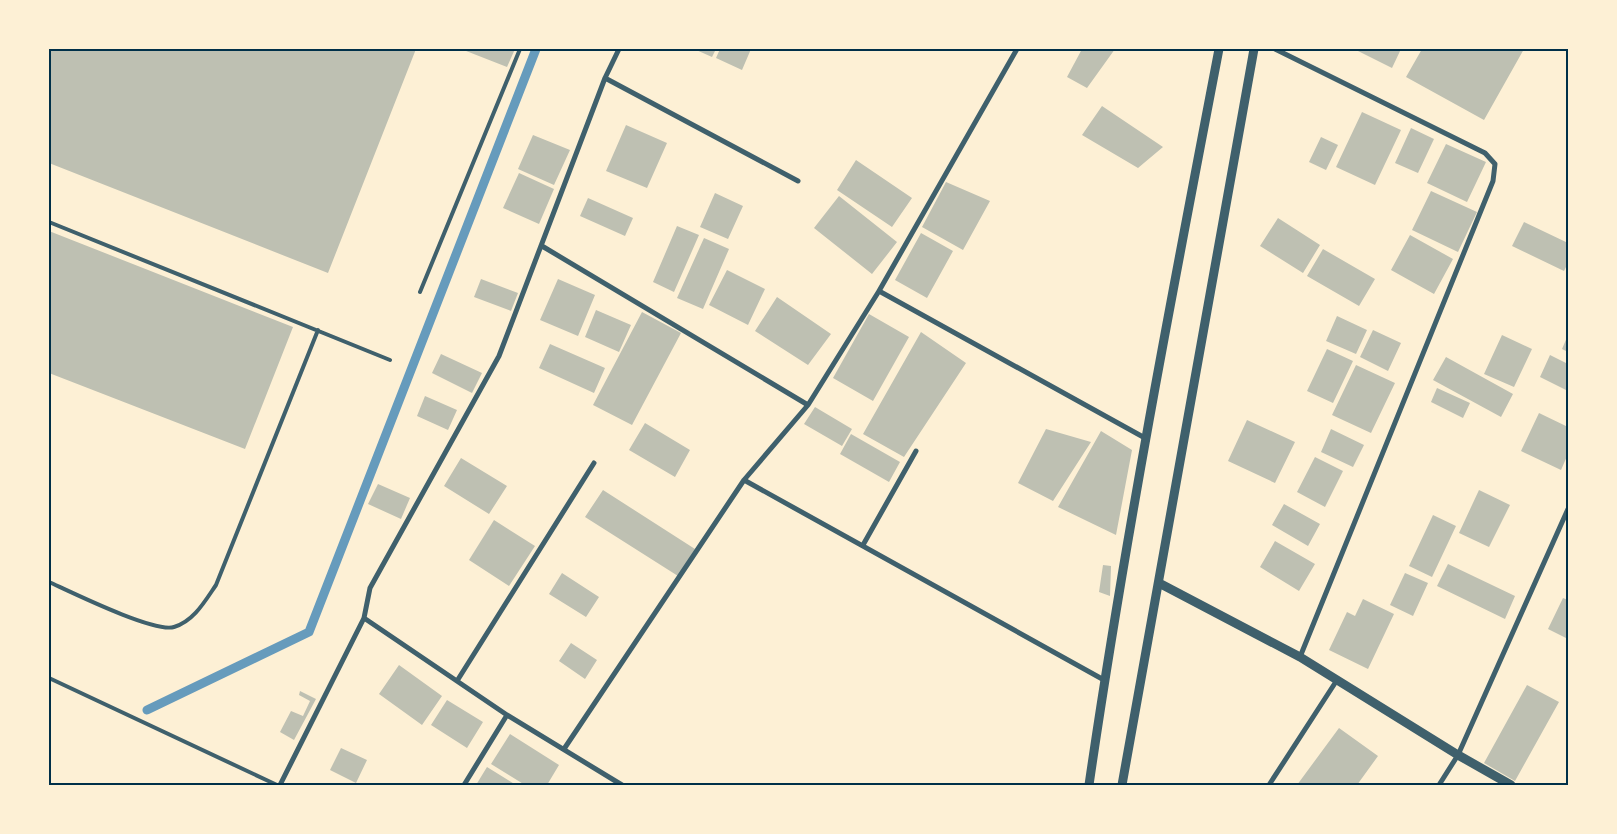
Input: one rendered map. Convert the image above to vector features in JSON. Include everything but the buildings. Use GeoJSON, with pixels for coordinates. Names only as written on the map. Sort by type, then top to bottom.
{"type":"FeatureCollection","features":[{"type":"Feature","properties":{"kind":"street"},"geometry":{"type":"LineString","coordinates":[[278,785],[364,618],[370,588],[499,356],[605,78],[619,49]]}},
{"type":"Feature","properties":{"kind":"street"},"geometry":{"type":"LineString","coordinates":[[564,749],[744,480],[808,405],[879,291],[1017,49]]}},
{"type":"Feature","properties":{"kind":"street"},"geometry":{"type":"LineString","coordinates":[[1089,785],[1104,680],[1145,438],[1218,49]]}},
{"type":"Feature","properties":{"kind":"street"},"geometry":{"type":"LineString","coordinates":[[1122,785],[1254,49]]}},
{"type":"Feature","properties":{"kind":"street"},"geometry":{"type":"LineString","coordinates":[[1275,49],[1485,153],[1495,164],[1493,181],[1300,657]]}},
{"type":"Feature","properties":{"kind":"street"},"geometry":{"type":"LineString","coordinates":[[605,78],[798,182]]}},
{"type":"Feature","properties":{"kind":"street"},"geometry":{"type":"LineString","coordinates":[[542,246],[808,405]]}},
{"type":"Feature","properties":{"kind":"street"},"geometry":{"type":"LineString","coordinates":[[879,291],[1145,438]]}},
{"type":"Feature","properties":{"kind":"street"},"geometry":{"type":"LineString","coordinates":[[862,545],[916,451]]}},
{"type":"Feature","properties":{"kind":"street"},"geometry":{"type":"LineString","coordinates":[[457,682],[594,464]]}},
{"type":"Feature","properties":{"kind":"street"},"geometry":{"type":"LineString","coordinates":[[744,480],[1104,680]]}},
{"type":"Feature","properties":{"kind":"street"},"geometry":{"type":"LineString","coordinates":[[1439,785],[1458,755],[1568,509]]}},
{"type":"Feature","properties":{"kind":"street"},"geometry":{"type":"LineString","coordinates":[[1159,583],[1300,657],[1458,755],[1511,785]]}},
{"type":"Feature","properties":{"kind":"street"},"geometry":{"type":"LineString","coordinates":[[364,618],[507,715],[622,785]]}},
{"type":"Feature","properties":{"kind":"street"},"geometry":{"type":"LineString","coordinates":[[1269,785],[1337,680]]}},
{"type":"Feature","properties":{"kind":"street"},"geometry":{"type":"LineString","coordinates":[[464,785],[507,715]]}},
{"type":"Feature","properties":{"kind":"lane"},"geometry":{"type":"LineString","coordinates":[[420,292],[520,49]]}},
{"type":"Feature","properties":{"kind":"lane"},"geometry":{"type":"LineString","coordinates":[[49,222],[390,360]]}},
{"type":"Feature","properties":{"kind":"lane"},"geometry":{"type":"LineString","coordinates":[[49,582],[146,624],[173,628],[197,613],[216,585],[318,330]]}},
{"type":"Feature","properties":{"kind":"lane"},"geometry":{"type":"LineString","coordinates":[[49,678],[278,785]]}},
{"type":"Feature","properties":{"kind":"waterway"},"geometry":{"type":"LineString","coordinates":[[147,710],[309,632],[536,49]]}}]}
